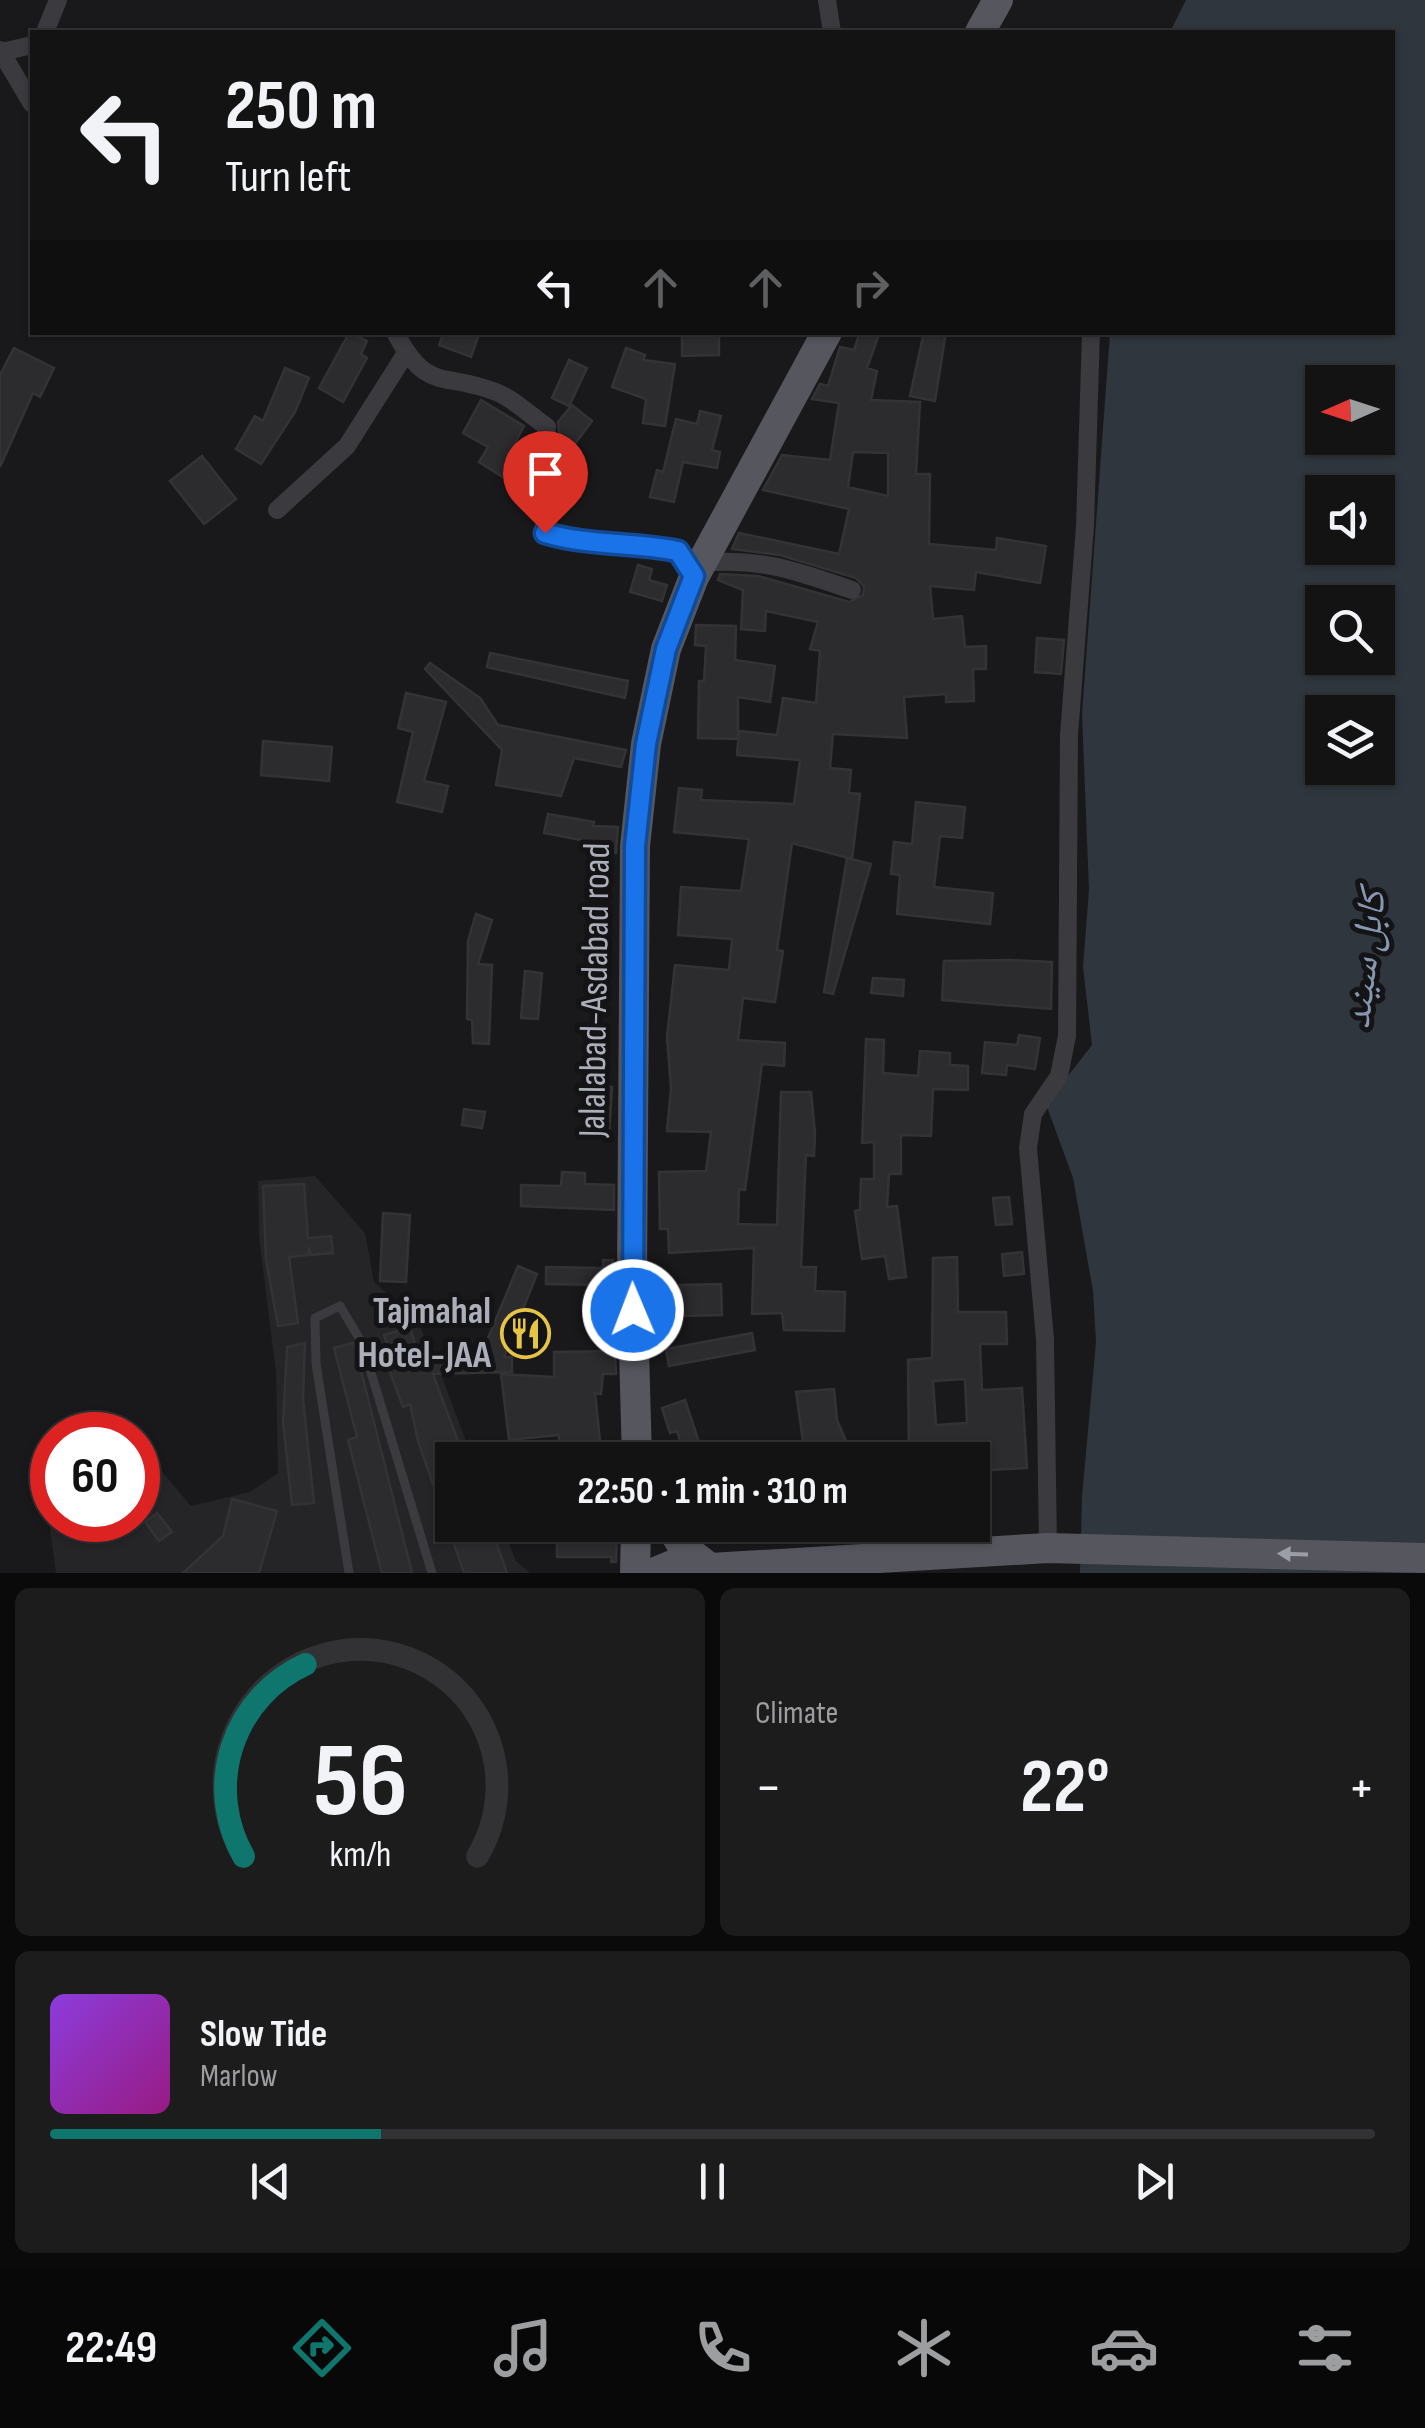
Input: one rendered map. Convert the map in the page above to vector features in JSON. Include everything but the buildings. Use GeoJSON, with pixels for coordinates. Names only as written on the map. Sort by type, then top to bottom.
{"type":"FeatureCollection","features":[{"type":"Feature","properties":{"kind":"main road"},"geometry":{"type":"LineString","coordinates":[[981,30],[998,0]]}},
{"type":"Feature","properties":{"kind":"main road","name":"Jalalabad-Asdabad road"},"geometry":{"type":"LineString","coordinates":[[638,1442],[632,1276],[635,846],[646,744],[666,649],[697,570],[825,335]]}},
{"type":"Feature","properties":{"kind":"main road"},"geometry":{"type":"LineString","coordinates":[[635,1573],[636,1542]]}},
{"type":"Feature","properties":{"kind":"main road"},"geometry":{"type":"LineString","coordinates":[[681,1542],[713,1570]]}},
{"type":"Feature","properties":{"kind":"main road"},"geometry":{"type":"LineString","coordinates":[[653,1573],[680,1562],[713,1570],[1059,1548],[1425,1558]]}},
{"type":"Feature","properties":{"kind":"street"},"geometry":{"type":"LineString","coordinates":[[45,30],[58,0]]}},
{"type":"Feature","properties":{"kind":"street"},"geometry":{"type":"LineString","coordinates":[[827,0],[832,30]]}},
{"type":"Feature","properties":{"kind":"street"},"geometry":{"type":"LineString","coordinates":[[30,45],[1,51],[30,101]]}},
{"type":"Feature","properties":{"kind":"street"},"geometry":{"type":"LineString","coordinates":[[396,335],[406,353],[432,379],[497,392],[548,427],[540,472],[545,533],[568,540],[636,542],[678,551],[697,570],[740,559],[801,571],[852,590]]}},
{"type":"Feature","properties":{"kind":"street"},"geometry":{"type":"LineString","coordinates":[[1059,1548],[1028,1148],[1033,1114],[1059,1076],[1067,1036],[1069,735],[1085,526],[1086,368],[1091,335]]}},
{"type":"Feature","properties":{"kind":"street"},"geometry":{"type":"LineString","coordinates":[[277,510],[347,446],[406,353]]}},
{"type":"Feature","properties":{"kind":"lane"},"geometry":{"type":"LineString","coordinates":[[349,1573],[316,1364],[316,1318],[340,1306],[362,1342],[432,1573]]}},
{"type":"Feature","properties":{"kind":"shaded area"},"geometry":{"type":"Polygon","coordinates":[[[315,1176],[365,1233],[374,1282],[417,1320],[466,1442],[435,1442],[435,1542],[508,1542],[516,1561],[530,1573],[56,1573],[52,1542],[160,1542],[160,1469],[191,1506],[250,1492],[278,1473],[276,1373],[259,1237],[258,1181],[315,1176]]]}},
{"type":"Feature","properties":{"kind":"water","name":"کابل سيند"},"geometry":{"type":"Polygon","coordinates":[[[1186,0],[1425,0],[1425,1573],[1080,1573],[1082,1497],[1096,1342],[1093,1291],[1073,1178],[1046,1104],[1092,1045],[1083,967],[1089,890],[1082,714],[1110,335],[1395,335],[1395,30],[1171,30],[1186,0]]]}},
{"type":"Feature","properties":{"kind":"place","name":"Tajmahal Hotel-JAA"},"geometry":{"type":"Point","coordinates":[526,1333]}},
{"type":"Feature","properties":{"kind":"route"},"geometry":{"type":"LineString","coordinates":[[545,533],[568,540],[636,542],[678,551],[694,576],[666,649],[646,744],[635,846],[633,1310]]}}]}
